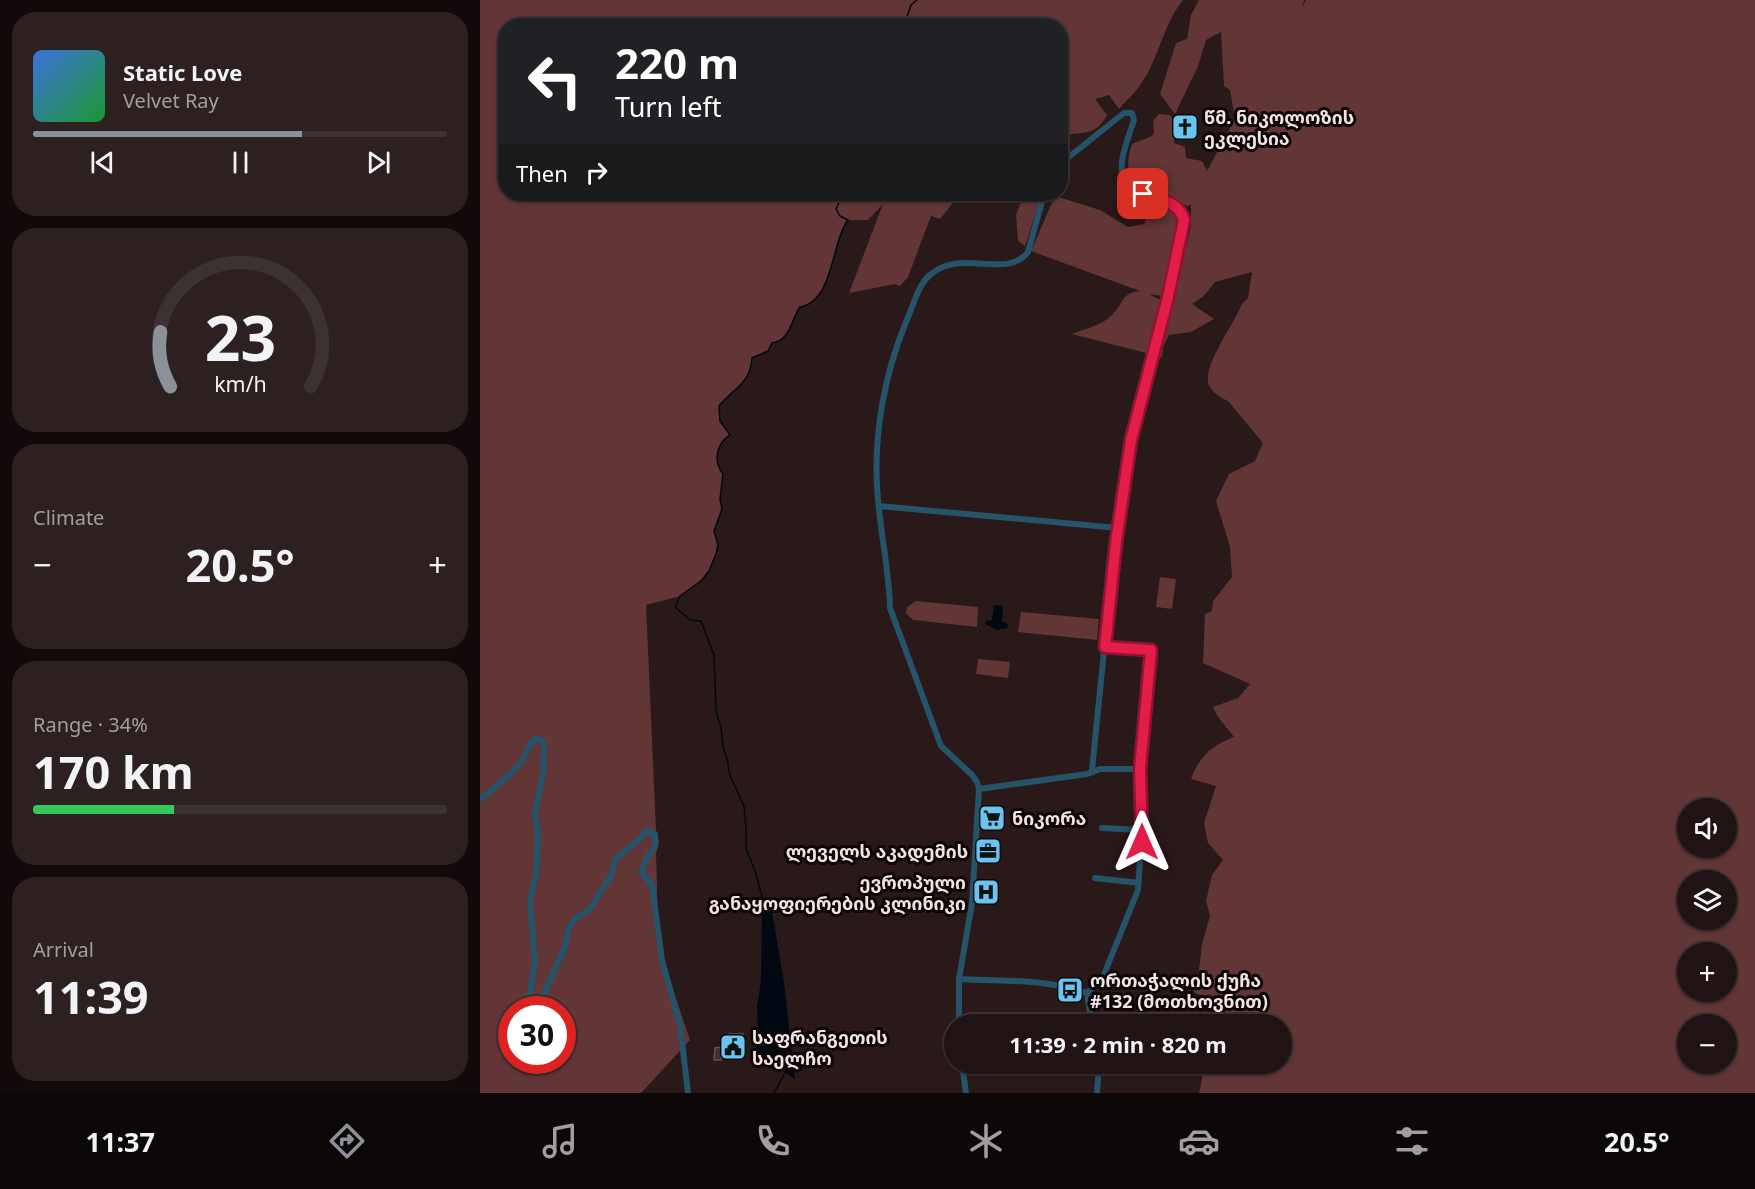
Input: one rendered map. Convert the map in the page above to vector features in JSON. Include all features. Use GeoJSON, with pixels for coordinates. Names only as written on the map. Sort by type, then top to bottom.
{"type":"FeatureCollection","features":[{"type":"Feature","properties":{"kind":"street"},"geometry":{"type":"LineString","coordinates":[[1068,158],[1124,113],[1132,113],[1134,120],[1121,168],[1123,179],[1129,187],[1136,191],[1177,206],[1182,211],[1184,220],[1168,297],[1131,440],[1118,528],[1092,771]]}},
{"type":"Feature","properties":{"kind":"street"},"geometry":{"type":"LineString","coordinates":[[959,1014],[959,979],[972,903],[977,782],[941,746],[890,608],[890,585],[879,507],[876,445],[884,392],[896,345],[922,286],[931,274],[951,262],[1013,265],[1023,260],[1028,252],[1042,201]]}},
{"type":"Feature","properties":{"kind":"street"},"geometry":{"type":"LineString","coordinates":[[879,507],[1118,528]]}},
{"type":"Feature","properties":{"kind":"street"},"geometry":{"type":"LineString","coordinates":[[1087,993],[1103,977],[1122,927],[1134,905],[1139,883],[1142,830],[1140,769],[1151,650],[1105,647]]}},
{"type":"Feature","properties":{"kind":"street"},"geometry":{"type":"LineString","coordinates":[[480,799],[509,776],[523,759],[531,742],[536,738],[542,741],[544,745],[543,773],[535,813],[538,834],[536,873],[530,901],[535,961],[530,1006],[537,1006],[540,1002],[565,947],[569,927],[577,917],[589,910],[612,874],[615,859],[641,838],[646,830],[655,834],[656,847],[647,857],[641,873],[652,885],[662,960],[680,1025],[688,1093]]}},
{"type":"Feature","properties":{"kind":"street"},"geometry":{"type":"LineString","coordinates":[[978,789],[1087,774],[1092,771],[1140,769]]}},
{"type":"Feature","properties":{"kind":"street"},"geometry":{"type":"LineString","coordinates":[[1102,828],[1142,830]]}},
{"type":"Feature","properties":{"kind":"street"},"geometry":{"type":"LineString","coordinates":[[1095,878],[1139,883]]}},
{"type":"Feature","properties":{"kind":"street"},"geometry":{"type":"LineString","coordinates":[[959,979],[1022,981],[1074,988],[1087,993]]}},
{"type":"Feature","properties":{"kind":"street"},"geometry":{"type":"LineString","coordinates":[[1087,993],[1090,1014]]}},
{"type":"Feature","properties":{"kind":"street"},"geometry":{"type":"LineString","coordinates":[[963,1074],[966,1093]]}},
{"type":"Feature","properties":{"kind":"street"},"geometry":{"type":"LineString","coordinates":[[1097,1093],[1098,1074]]}},
{"type":"Feature","properties":{"kind":"shaded area"},"geometry":{"type":"Polygon","coordinates":[[[480,0],[1183,0],[1171,20],[1147,74],[1136,91],[1119,109],[1109,95],[1095,99],[1107,115],[1103,121],[1090,131],[1068,135],[1068,18],[498,18],[498,201],[954,201],[940,219],[931,216],[908,277],[900,286],[895,284],[849,293],[883,204],[868,220],[848,220],[842,230],[830,270],[819,294],[810,302],[799,307],[783,339],[772,344],[768,351],[752,358],[745,380],[719,406],[720,421],[730,435],[722,443],[717,453],[718,464],[723,474],[720,499],[722,509],[714,531],[718,545],[709,571],[701,581],[680,596],[646,605],[656,830],[659,842],[656,854],[658,925],[666,969],[690,1040],[641,1093],[480,1093],[480,0]]]}},
{"type":"Feature","properties":{"kind":"shaded area"},"geometry":{"type":"Polygon","coordinates":[[[1199,0],[1304,0],[1302,7],[1306,0],[1755,0],[1755,1093],[1199,1093],[1203,1074],[1292,1074],[1292,1014],[1217,1014],[1219,1005],[1194,992],[1202,944],[1210,916],[1206,901],[1212,875],[1223,860],[1208,843],[1204,823],[1216,786],[1191,779],[1198,764],[1207,753],[1234,737],[1213,707],[1238,698],[1250,684],[1203,663],[1205,614],[1212,611],[1213,601],[1232,577],[1230,547],[1216,501],[1229,474],[1255,461],[1263,443],[1228,401],[1213,391],[1208,382],[1208,374],[1215,354],[1242,304],[1248,298],[1252,272],[1215,282],[1204,296],[1192,304],[1214,319],[1191,332],[1169,335],[1163,347],[1162,358],[1158,356],[1191,227],[1191,204],[1188,206],[1138,186],[1131,177],[1128,166],[1132,144],[1152,136],[1153,121],[1159,114],[1170,115],[1175,122],[1174,143],[1185,147],[1186,158],[1202,161],[1207,171],[1235,119],[1230,90],[1224,86],[1221,32],[1206,40],[1198,66],[1175,114],[1160,94],[1176,43],[1187,39],[1191,15],[1199,0]]]}},
{"type":"Feature","properties":{"kind":"shaded area"},"geometry":{"type":"Polygon","coordinates":[[[1068,200],[1100,210],[1128,227],[1144,224],[1150,210],[1162,204],[1182,211],[1180,239],[1169,297],[1149,294],[1162,301],[1150,354],[1072,334],[1104,321],[1116,311],[1126,296],[1140,291],[1031,251],[1053,201],[1068,200]]]}},
{"type":"Feature","properties":{"kind":"shaded area"},"geometry":{"type":"Polygon","coordinates":[[[1021,201],[1040,201],[1025,246],[1018,241],[1016,215],[1021,201]]]}},
{"type":"Feature","properties":{"kind":"shaded area"},"geometry":{"type":"Polygon","coordinates":[[[1160,577],[1176,579],[1172,609],[1156,607],[1160,577]]]}},
{"type":"Feature","properties":{"kind":"shaded area"},"geometry":{"type":"Polygon","coordinates":[[[916,601],[978,607],[977,627],[913,620],[906,613],[907,607],[916,601]]]}},
{"type":"Feature","properties":{"kind":"shaded area"},"geometry":{"type":"Polygon","coordinates":[[[994,605],[1003,606],[1002,621],[1008,624],[1007,628],[997,630],[985,624],[986,621],[992,620],[994,605]]]}},
{"type":"Feature","properties":{"kind":"shaded area"},"geometry":{"type":"Polygon","coordinates":[[[1021,612],[1099,619],[1097,640],[1018,632],[1021,612]]]}},
{"type":"Feature","properties":{"kind":"shaded area"},"geometry":{"type":"Polygon","coordinates":[[[978,659],[1010,662],[1008,678],[976,674],[978,659]]]}},
{"type":"Feature","properties":{"kind":"shaded area"},"geometry":{"type":"Polygon","coordinates":[[[766,900],[771,905],[784,982],[795,1079],[774,1066],[754,1061],[761,981],[762,904],[766,900]]]}},
{"type":"Feature","properties":{"kind":"building","name":"საფრანგეთის საელჩო"},"geometry":{"type":"Polygon","coordinates":[[[729,1034],[743,1034],[738,1053],[733,1057],[714,1060],[715,1048],[729,1046],[729,1034]]]}},
{"type":"Feature","properties":{"kind":"waterway"},"geometry":{"type":"LineString","coordinates":[[907,18],[911,5],[917,0]]}},
{"type":"Feature","properties":{"kind":"waterway"},"geometry":{"type":"LineString","coordinates":[[764,904],[746,848],[744,806],[729,773],[723,747],[716,711],[714,655],[701,621],[690,620],[675,607],[680,596],[701,581],[709,571],[718,545],[714,531],[722,509],[720,499],[723,474],[717,458],[719,448],[730,435],[720,421],[719,406],[745,380],[752,358],[768,351],[772,343],[783,338],[800,307],[811,302],[826,283],[842,230],[848,220],[840,216],[836,209],[840,201]]}},
{"type":"Feature","properties":{"kind":"waterway"},"geometry":{"type":"LineString","coordinates":[[774,1093],[785,1073]]}},
{"type":"Feature","properties":{"kind":"place","name":"წმ. ნიკოლოზის ეკლესია"},"geometry":{"type":"Point","coordinates":[1185,127]}},
{"type":"Feature","properties":{"kind":"place","name":"ნიკორა"},"geometry":{"type":"Point","coordinates":[992,818]}},
{"type":"Feature","properties":{"kind":"place","name":"ლეველს აკადემის"},"geometry":{"type":"Point","coordinates":[988,851]}},
{"type":"Feature","properties":{"kind":"place","name":"ევროპული განაყოფიერების კლინიკი"},"geometry":{"type":"Point","coordinates":[986,892]}},
{"type":"Feature","properties":{"kind":"place","name":"ორთაჭალის ქუჩა #132 (მოთხოვნით)"},"geometry":{"type":"Point","coordinates":[1070,990]}},
{"type":"Feature","properties":{"kind":"place","name":"საფრანგეთის საელჩო"},"geometry":{"type":"Point","coordinates":[733,1047]}},
{"type":"Feature","properties":{"kind":"route"},"geometry":{"type":"LineString","coordinates":[[1142,842],[1140,769],[1151,650],[1105,647],[1116,542],[1131,440],[1168,297],[1184,220],[1182,211],[1177,206],[1143,194]]}}]}
